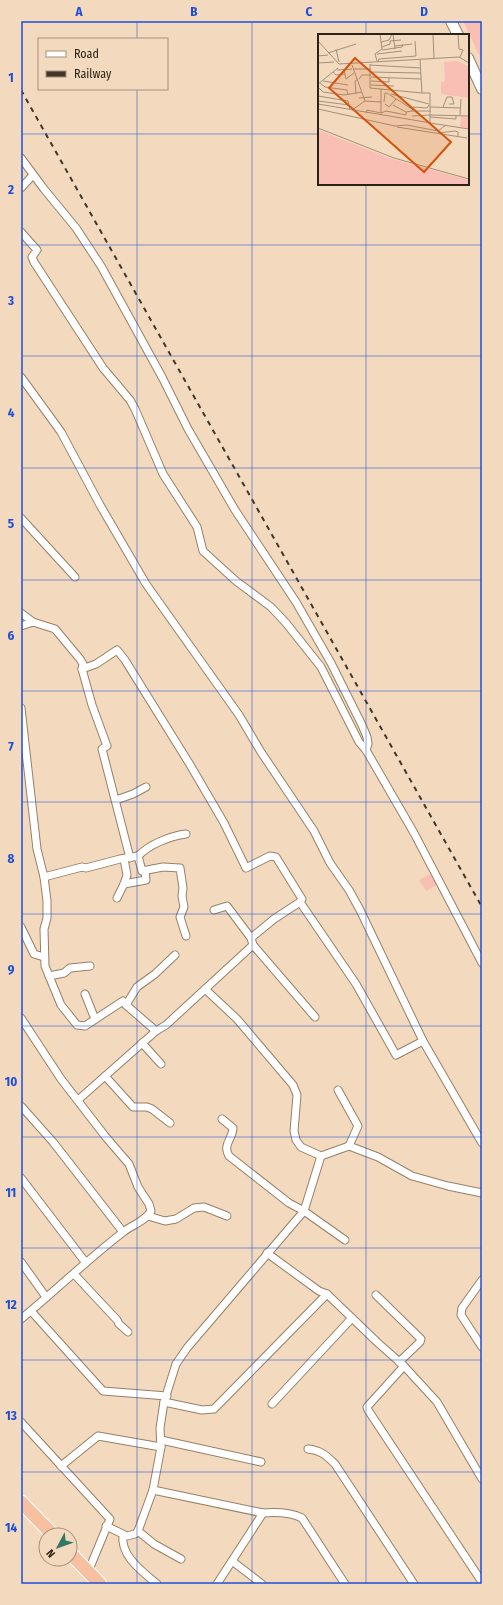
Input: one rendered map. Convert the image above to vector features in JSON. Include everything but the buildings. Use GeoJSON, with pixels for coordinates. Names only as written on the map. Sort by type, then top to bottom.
{"type":"FeatureCollection","features":[{"type":"Feature","properties":{"kind":"highway"},"geometry":{"type":"LineString","coordinates":[[21,1502],[45,1527]]}},
{"type":"Feature","properties":{"kind":"highway"},"geometry":{"type":"LineString","coordinates":[[78,1561],[100,1584]]}},
{"type":"Feature","properties":{"kind":"main road"},"geometry":{"type":"LineString","coordinates":[[451,21],[458,34]]}},
{"type":"Feature","properties":{"kind":"main road"},"geometry":{"type":"LineString","coordinates":[[469,60],[482,89]]}},
{"type":"Feature","properties":{"kind":"street"},"geometry":{"type":"LineString","coordinates":[[21,158],[90,248],[162,377],[188,429],[235,510],[296,602],[331,663],[367,737],[368,744],[366,750]]}},
{"type":"Feature","properties":{"kind":"street"},"geometry":{"type":"LineString","coordinates":[[21,188],[33,175]]}},
{"type":"Feature","properties":{"kind":"street"},"geometry":{"type":"LineString","coordinates":[[21,232],[37,250],[32,257],[34,262],[103,368],[130,400],[162,474],[197,527],[203,551],[212,561],[236,581],[279,614],[316,660],[359,742],[366,750],[414,833],[482,963]]}},
{"type":"Feature","properties":{"kind":"street"},"geometry":{"type":"LineString","coordinates":[[21,377],[61,432],[100,505],[146,584],[233,706],[260,752],[314,831],[330,863],[349,890],[360,910],[423,1041],[482,1143]]}},
{"type":"Feature","properties":{"kind":"street"},"geometry":{"type":"LineString","coordinates":[[21,518],[75,577]]}},
{"type":"Feature","properties":{"kind":"street"},"geometry":{"type":"LineString","coordinates":[[21,613],[33,622],[55,629],[80,659],[82,664],[92,705],[107,746],[102,749],[126,844],[127,875],[117,898]]}},
{"type":"Feature","properties":{"kind":"street"},"geometry":{"type":"LineString","coordinates":[[21,626],[33,622]]}},
{"type":"Feature","properties":{"kind":"street"},"geometry":{"type":"LineString","coordinates":[[82,669],[96,664],[117,650],[126,660],[189,762],[224,822],[246,868],[270,856],[276,857],[302,899],[300,902],[356,984],[396,1055],[423,1041]]}},
{"type":"Feature","properties":{"kind":"street"},"geometry":{"type":"LineString","coordinates":[[21,708],[37,837],[37,849],[44,877],[47,901],[47,918],[44,929],[46,952],[44,957],[45,966],[61,1005],[77,1025],[85,1026],[123,1001],[156,1031]]}},
{"type":"Feature","properties":{"kind":"street"},"geometry":{"type":"LineString","coordinates":[[116,800],[133,794],[146,787]]}},
{"type":"Feature","properties":{"kind":"street"},"geometry":{"type":"LineString","coordinates":[[44,877],[138,856],[153,846],[176,835],[186,834]]}},
{"type":"Feature","properties":{"kind":"street"},"geometry":{"type":"LineString","coordinates":[[124,884],[146,880],[145,871],[142,871],[138,856]]}},
{"type":"Feature","properties":{"kind":"street"},"geometry":{"type":"LineString","coordinates":[[145,871],[163,867],[180,868],[184,907],[180,917],[186,936]]}},
{"type":"Feature","properties":{"kind":"street"},"geometry":{"type":"LineString","coordinates":[[78,1100],[206,989],[274,919],[300,902]]}},
{"type":"Feature","properties":{"kind":"street"},"geometry":{"type":"LineString","coordinates":[[214,910],[227,906],[252,942],[315,1017]]}},
{"type":"Feature","properties":{"kind":"street"},"geometry":{"type":"LineString","coordinates":[[21,926],[34,954],[44,957]]}},
{"type":"Feature","properties":{"kind":"street"},"geometry":{"type":"LineString","coordinates":[[126,1005],[137,987],[155,974],[175,955]]}},
{"type":"Feature","properties":{"kind":"street"},"geometry":{"type":"LineString","coordinates":[[49,976],[64,973],[70,968],[90,966]]}},
{"type":"Feature","properties":{"kind":"street"},"geometry":{"type":"LineString","coordinates":[[206,989],[237,1019],[293,1085],[297,1095],[294,1131],[296,1140],[301,1147],[321,1156],[349,1146],[378,1157],[412,1176],[448,1186],[482,1193]]}},
{"type":"Feature","properties":{"kind":"street"},"geometry":{"type":"LineString","coordinates":[[85,994],[95,1019]]}},
{"type":"Feature","properties":{"kind":"street"},"geometry":{"type":"LineString","coordinates":[[21,1018],[78,1100],[129,1164],[138,1187],[149,1204],[151,1211],[148,1216],[123,1232],[86,1262],[21,1319]]}},
{"type":"Feature","properties":{"kind":"street"},"geometry":{"type":"LineString","coordinates":[[142,1043],[162,1064]]}},
{"type":"Feature","properties":{"kind":"street"},"geometry":{"type":"LineString","coordinates":[[105,1076],[133,1107],[148,1107],[170,1123]]}},
{"type":"Feature","properties":{"kind":"street"},"geometry":{"type":"LineString","coordinates":[[338,1090],[358,1126],[349,1146]]}},
{"type":"Feature","properties":{"kind":"street"},"geometry":{"type":"LineString","coordinates":[[21,1106],[53,1142],[123,1232]]}},
{"type":"Feature","properties":{"kind":"street"},"geometry":{"type":"LineString","coordinates":[[222,1120],[233,1128],[226,1147],[226,1152],[229,1156],[289,1203],[304,1211],[345,1240]]}},
{"type":"Feature","properties":{"kind":"street"},"geometry":{"type":"LineString","coordinates":[[106,1526],[123,1535],[130,1536],[138,1531],[153,1490],[161,1443],[160,1428],[166,1399],[176,1364],[187,1348],[304,1211],[321,1156]]}},
{"type":"Feature","properties":{"kind":"street"},"geometry":{"type":"LineString","coordinates":[[21,1178],[86,1262]]}},
{"type":"Feature","properties":{"kind":"street"},"geometry":{"type":"LineString","coordinates":[[148,1216],[165,1221],[176,1219],[194,1208],[204,1207],[227,1216]]}},
{"type":"Feature","properties":{"kind":"street"},"geometry":{"type":"LineString","coordinates":[[267,1253],[319,1290],[327,1294],[376,1342],[402,1364],[437,1402],[482,1480]]}},
{"type":"Feature","properties":{"kind":"street"},"geometry":{"type":"LineString","coordinates":[[21,1262],[46,1297]]}},
{"type":"Feature","properties":{"kind":"street"},"geometry":{"type":"LineString","coordinates":[[74,1274],[128,1332]]}},
{"type":"Feature","properties":{"kind":"street"},"geometry":{"type":"LineString","coordinates":[[482,1280],[462,1308],[461,1315],[482,1347]]}},
{"type":"Feature","properties":{"kind":"street"},"geometry":{"type":"LineString","coordinates":[[31,1311],[103,1391],[166,1399],[202,1410],[214,1409],[327,1294]]}},
{"type":"Feature","properties":{"kind":"street"},"geometry":{"type":"LineString","coordinates":[[376,1295],[421,1339],[367,1407],[368,1410],[482,1582]]}},
{"type":"Feature","properties":{"kind":"street"},"geometry":{"type":"LineString","coordinates":[[272,1404],[352,1318]]}},
{"type":"Feature","properties":{"kind":"street"},"geometry":{"type":"LineString","coordinates":[[21,1422],[110,1519],[88,1572]]}},
{"type":"Feature","properties":{"kind":"street"},"geometry":{"type":"LineString","coordinates":[[61,1466],[98,1436],[161,1443],[261,1462]]}},
{"type":"Feature","properties":{"kind":"street"},"geometry":{"type":"LineString","coordinates":[[308,1449],[317,1450],[327,1455],[335,1464],[414,1584]]}},
{"type":"Feature","properties":{"kind":"street"},"geometry":{"type":"LineString","coordinates":[[153,1490],[263,1513],[284,1513],[302,1518],[345,1584]]}},
{"type":"Feature","properties":{"kind":"street"},"geometry":{"type":"LineString","coordinates":[[217,1584],[263,1513]]}},
{"type":"Feature","properties":{"kind":"street"},"geometry":{"type":"LineString","coordinates":[[138,1531],[154,1544],[182,1559]]}},
{"type":"Feature","properties":{"kind":"street"},"geometry":{"type":"LineString","coordinates":[[123,1535],[122,1543],[128,1555],[157,1584]]}},
{"type":"Feature","properties":{"kind":"street"},"geometry":{"type":"LineString","coordinates":[[232,1561],[262,1584]]}},
{"type":"Feature","properties":{"kind":"shaded area"},"geometry":{"type":"Polygon","coordinates":[[[463,21],[482,21],[482,61],[463,21]]]}},
{"type":"Feature","properties":{"kind":"shaded area"},"geometry":{"type":"Polygon","coordinates":[[[430,874],[437,885],[426,891],[419,880],[430,874]]]}},
{"type":"Feature","properties":{"kind":"railway"},"geometry":{"type":"LineString","coordinates":[[21,90],[482,907]]}}]}
